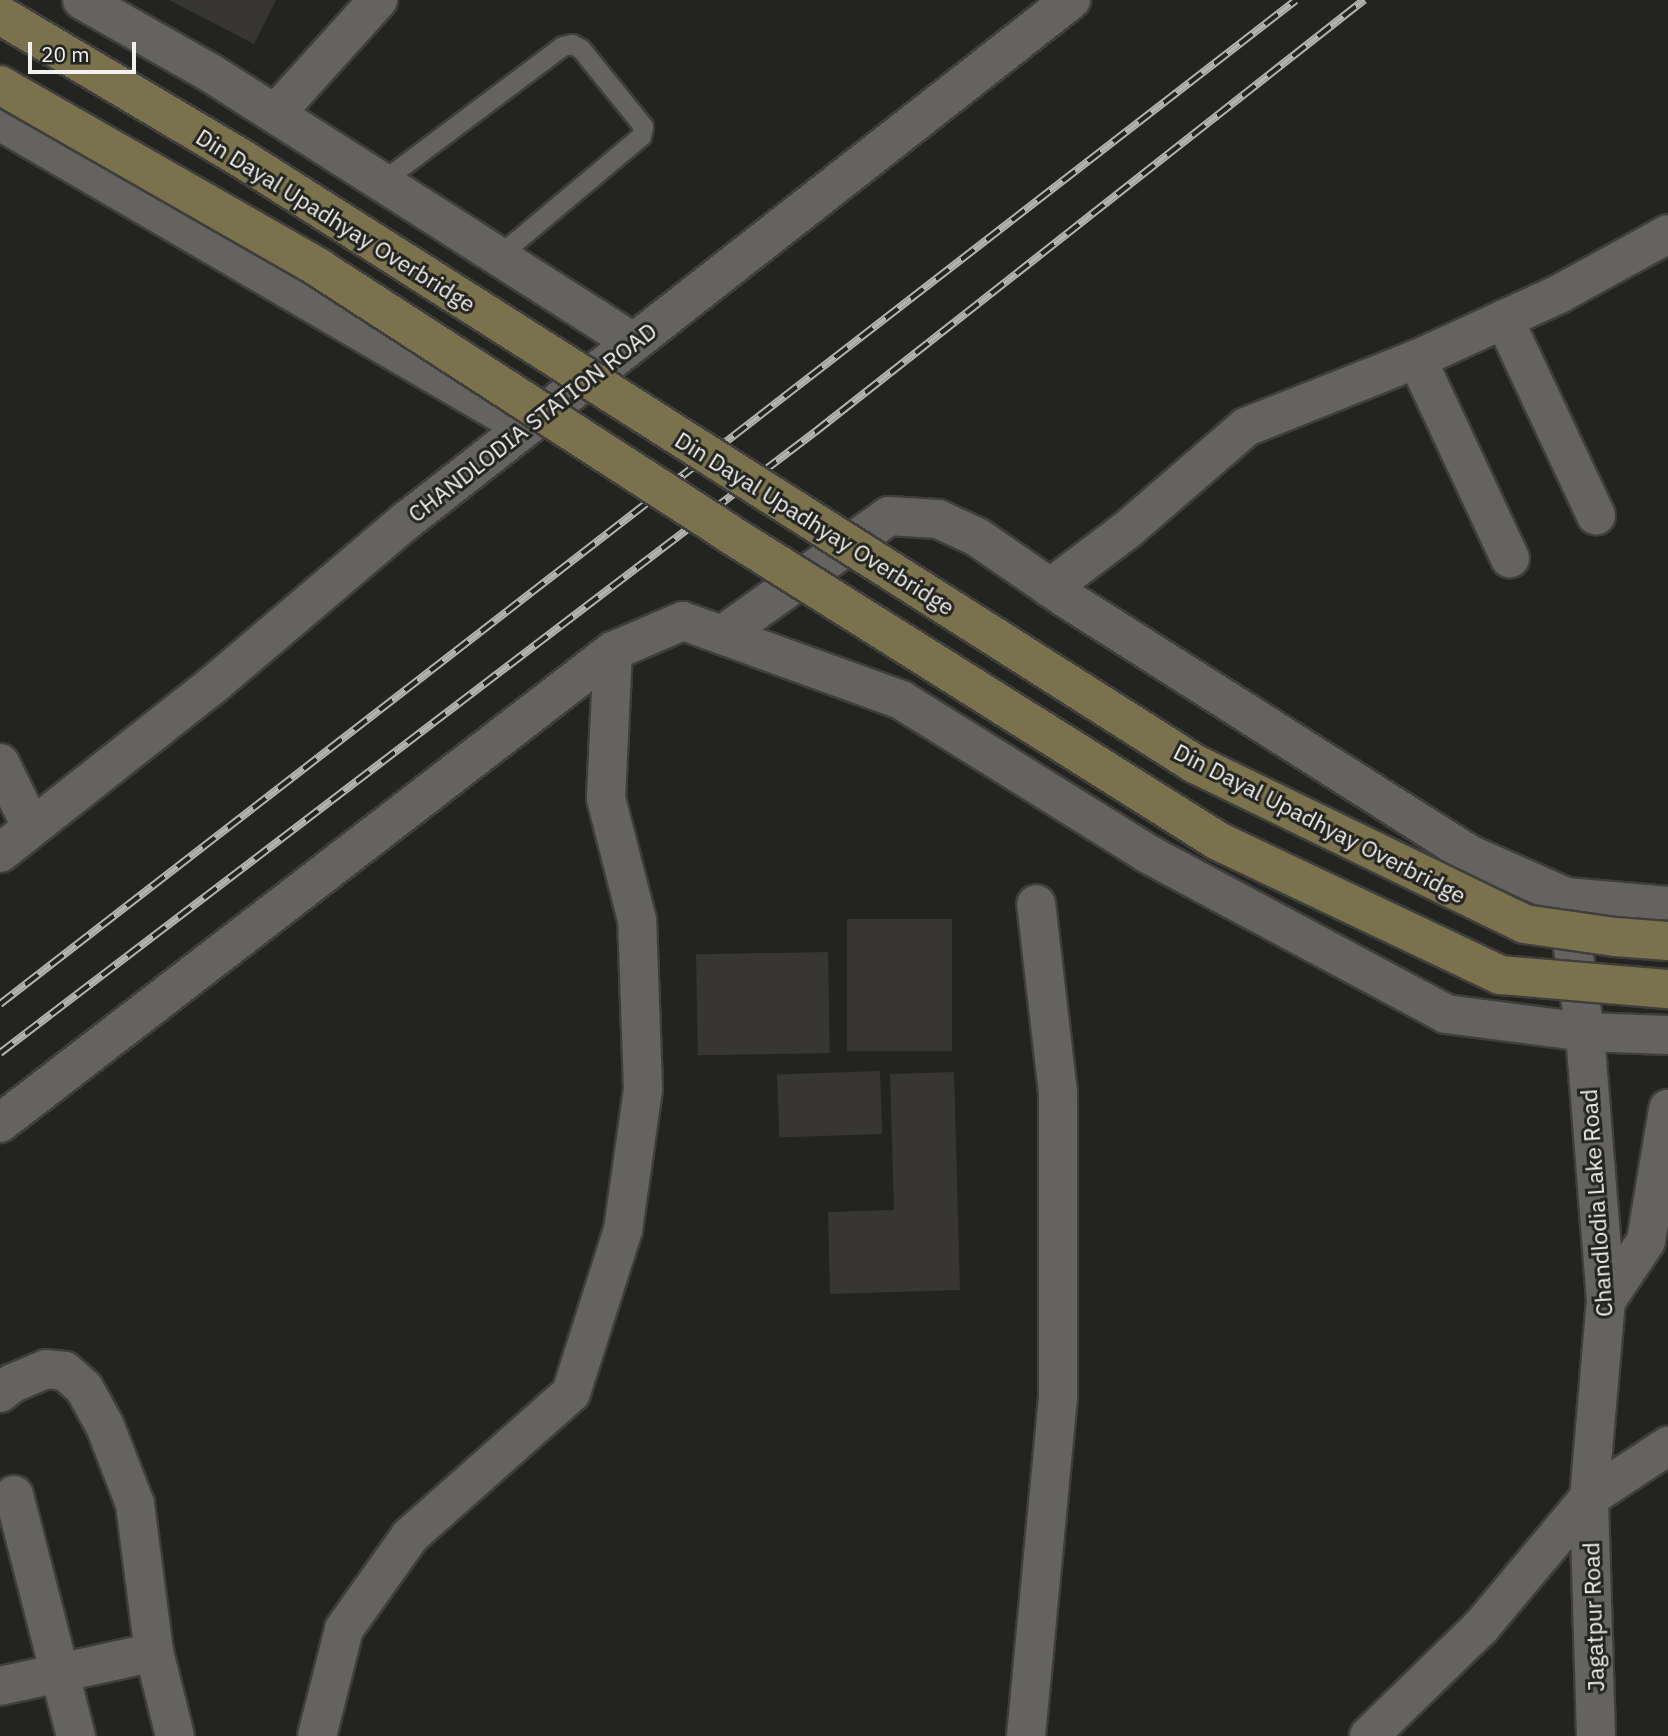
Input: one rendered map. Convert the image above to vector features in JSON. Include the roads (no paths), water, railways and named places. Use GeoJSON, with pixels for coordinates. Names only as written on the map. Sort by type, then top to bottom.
{"type":"FeatureCollection","features":[{"type":"Feature","properties":{"kind":"main road","name":"Din Dayal Upadhyay Overbridge"},"geometry":{"type":"LineString","coordinates":[[0,15],[244,160],[1195,764],[1524,924],[1615,937],[1668,941]]}},
{"type":"Feature","properties":{"kind":"main road"},"geometry":{"type":"LineString","coordinates":[[0,85],[319,268],[725,531],[1218,841],[1500,975],[1668,989]]}},
{"type":"Feature","properties":{"kind":"street"},"geometry":{"type":"LineString","coordinates":[[82,0],[209,72],[633,342]]}},
{"type":"Feature","properties":{"kind":"street","name":"CHANDLODIA STATION ROAD"},"geometry":{"type":"LineString","coordinates":[[0,853],[213,685],[406,521],[1071,0]]}},
{"type":"Feature","properties":{"kind":"street"},"geometry":{"type":"LineString","coordinates":[[275,114],[370,2]]}},
{"type":"Feature","properties":{"kind":"street"},"geometry":{"type":"LineString","coordinates":[[0,121],[525,428]]}},
{"type":"Feature","properties":{"kind":"street"},"geometry":{"type":"LineString","coordinates":[[1050,587],[1127,530],[1246,427],[1417,359],[1559,294],[1668,234]]}},
{"type":"Feature","properties":{"kind":"street"},"geometry":{"type":"LineString","coordinates":[[1504,319],[1597,515]]}},
{"type":"Feature","properties":{"kind":"street"},"geometry":{"type":"LineString","coordinates":[[1417,359],[1510,558]]}},
{"type":"Feature","properties":{"kind":"street"},"geometry":{"type":"LineString","coordinates":[[722,635],[889,516],[938,519],[977,537],[1050,587],[1469,854],[1566,897],[1668,906]]}},
{"type":"Feature","properties":{"kind":"street"},"geometry":{"type":"LineString","coordinates":[[0,1124],[613,651],[683,621],[901,699],[1148,854],[1446,1014],[1585,1032],[1668,1035]]}},
{"type":"Feature","properties":{"kind":"street"},"geometry":{"type":"LineString","coordinates":[[317,1736],[344,1629],[410,1536],[571,1393],[623,1230],[643,1088],[637,920],[606,798],[613,651]]}},
{"type":"Feature","properties":{"kind":"street"},"geometry":{"type":"LineString","coordinates":[[0,763],[32,828]]}},
{"type":"Feature","properties":{"kind":"street","name":"Chandlodia Lake Road"},"geometry":{"type":"LineString","coordinates":[[1566,897],[1585,1032],[1606,1301],[1589,1498]]}},
{"type":"Feature","properties":{"kind":"street"},"geometry":{"type":"LineString","coordinates":[[1026,1736],[1058,1397],[1058,1093],[1036,904]]}},
{"type":"Feature","properties":{"kind":"street"},"geometry":{"type":"LineString","coordinates":[[1606,1301],[1646,1241],[1668,1109]]}},
{"type":"Feature","properties":{"kind":"street"},"geometry":{"type":"LineString","coordinates":[[0,1394],[13,1383],[46,1369],[65,1371],[84,1388],[104,1426],[135,1504],[154,1652],[175,1736]]}},
{"type":"Feature","properties":{"kind":"street"},"geometry":{"type":"LineString","coordinates":[[1369,1736],[1481,1627],[1589,1498],[1668,1446]]}},
{"type":"Feature","properties":{"kind":"street"},"geometry":{"type":"LineString","coordinates":[[14,1495],[76,1736]]}},
{"type":"Feature","properties":{"kind":"street","name":"Jagatpur Road"},"geometry":{"type":"LineString","coordinates":[[1589,1498],[1596,1736]]}},
{"type":"Feature","properties":{"kind":"street"},"geometry":{"type":"LineString","coordinates":[[0,1686],[154,1652]]}},
{"type":"Feature","properties":{"kind":"lane"},"geometry":{"type":"LineString","coordinates":[[381,182],[562,46],[572,44],[581,49],[643,126],[641,136],[498,256]]}},
{"type":"Feature","properties":{"kind":"railway"},"geometry":{"type":"LineString","coordinates":[[0,1004],[1296,0]]}},
{"type":"Feature","properties":{"kind":"railway"},"geometry":{"type":"LineString","coordinates":[[0,1053],[815,432],[1364,0]]}}]}
